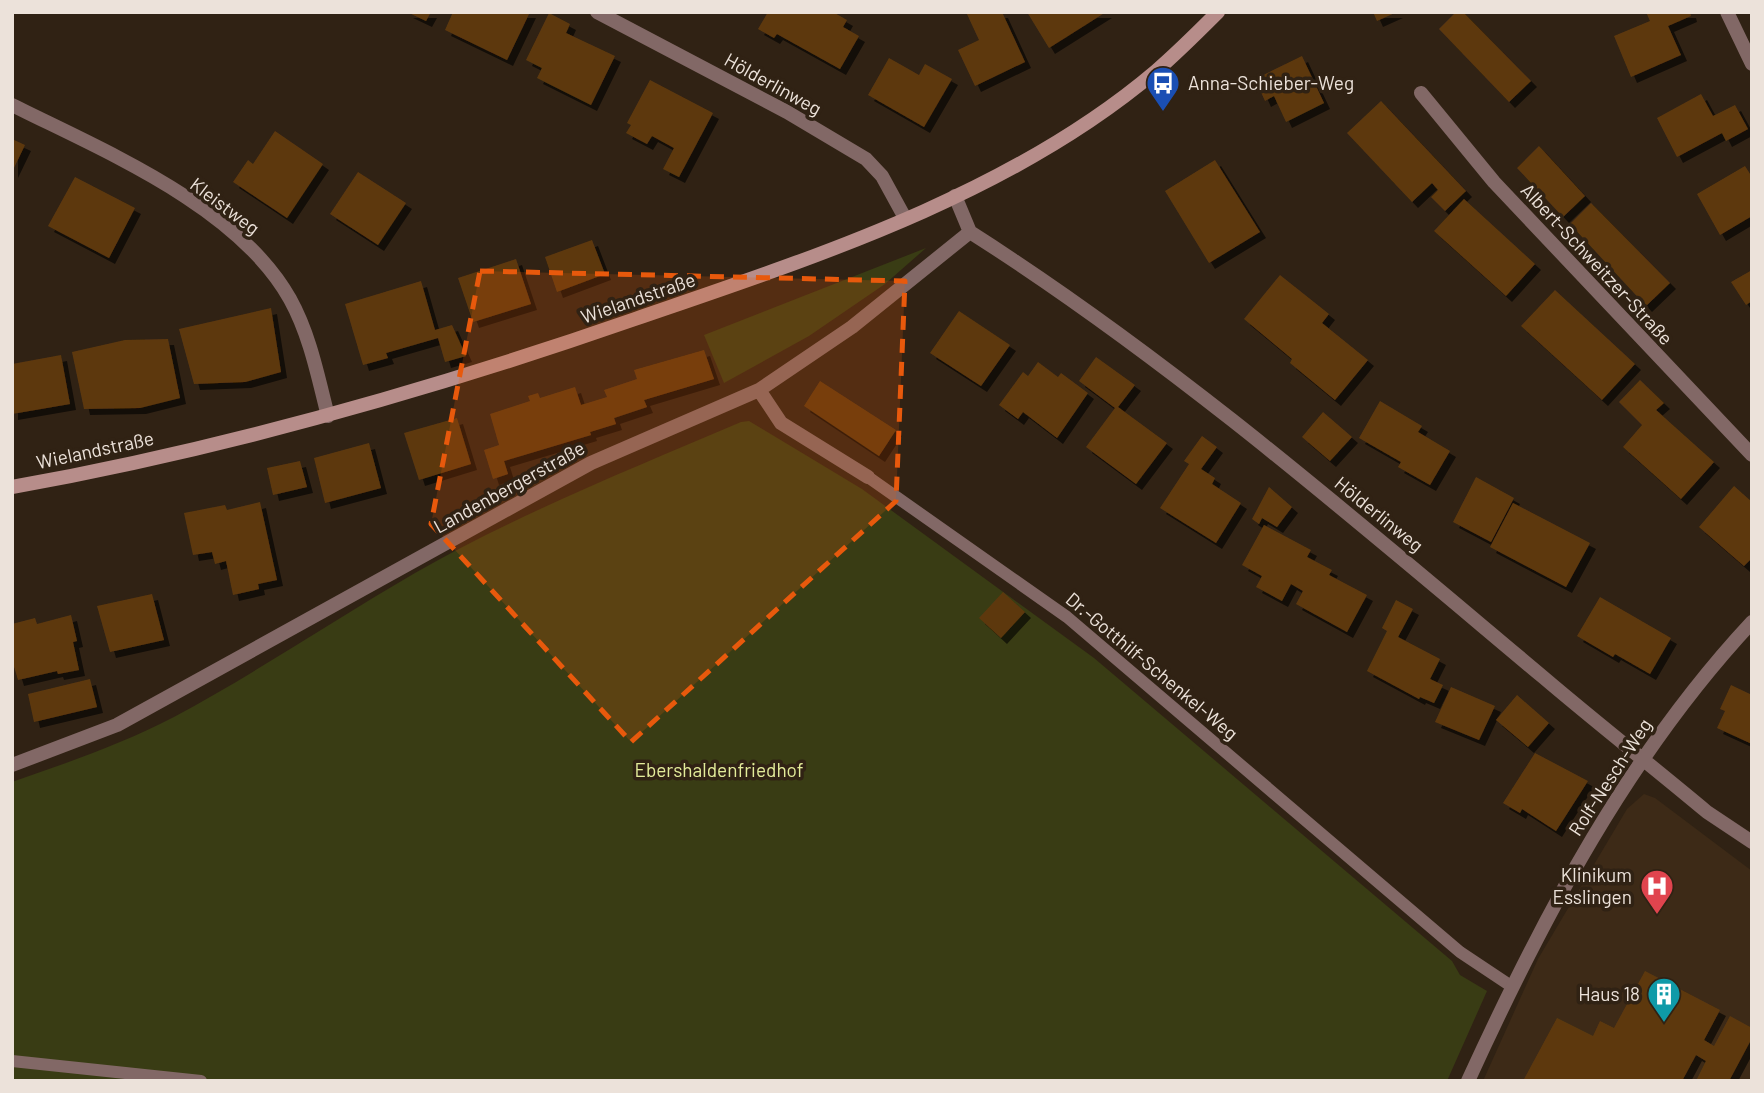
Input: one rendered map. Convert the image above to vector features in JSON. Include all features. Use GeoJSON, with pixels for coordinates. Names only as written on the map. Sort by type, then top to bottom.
{"type":"FeatureCollection","features":[{"type":"Feature","properties":{"kind":"main road","name":"Wielandstraße"},"geometry":{"type":"LineString","coordinates":[[12,487],[161,457],[328,416],[610,328],[818,254],[955,196],[1040,151],[1156,72],[1218,12]]}},
{"type":"Feature","properties":{"kind":"street","name":"Hölderlinweg"},"geometry":{"type":"LineString","coordinates":[[597,12],[776,106],[866,159],[883,176],[905,218]]}},
{"type":"Feature","properties":{"kind":"street"},"geometry":{"type":"LineString","coordinates":[[1727,12],[1752,64]]}},
{"type":"Feature","properties":{"kind":"street","name":"Albert-Schweitzer-Straße"},"geometry":{"type":"LineString","coordinates":[[1422,93],[1493,182],[1752,455]]}},
{"type":"Feature","properties":{"kind":"street","name":"Kleistweg"},"geometry":{"type":"LineString","coordinates":[[12,105],[94,147],[191,202],[246,244],[271,272],[290,300],[308,341],[328,416]]}},
{"type":"Feature","properties":{"kind":"street"},"geometry":{"type":"LineString","coordinates":[[955,196],[970,232]]}},
{"type":"Feature","properties":{"kind":"street","name":"Hölderlinweg"},"geometry":{"type":"LineString","coordinates":[[970,232],[1121,337],[1214,407],[1380,540],[1707,811],[1752,842]]}},
{"type":"Feature","properties":{"kind":"street","name":"Landenbergerstraße"},"geometry":{"type":"LineString","coordinates":[[12,765],[117,725],[591,463],[759,390],[852,327],[970,232]]}},
{"type":"Feature","properties":{"kind":"street","name":"Dr.-Gotthilf-Schenkel-Weg"},"geometry":{"type":"LineString","coordinates":[[759,390],[781,423],[868,477]]}},
{"type":"Feature","properties":{"kind":"street","name":"Rolf-Nesch-Weg"},"geometry":{"type":"LineString","coordinates":[[1468,1081],[1511,986],[1580,861],[1643,758],[1703,678],[1752,622]]}},
{"type":"Feature","properties":{"kind":"lane","name":"Dr.-Gotthilf-Schenkel-Weg"},"geometry":{"type":"LineString","coordinates":[[868,477],[1067,617],[1460,952],[1511,986]]}},
{"type":"Feature","properties":{"kind":"lane"},"geometry":{"type":"LineString","coordinates":[[12,1061],[201,1081]]}},
{"type":"Feature","properties":{"kind":"highlighted area"},"geometry":{"type":"Polygon","coordinates":[[[480,271],[905,281],[896,501],[631,742],[431,524],[480,271]]]}},
{"type":"Feature","properties":{"kind":"shaded area","name":"Klinikum Esslingen"},"geometry":{"type":"Polygon","coordinates":[[[1644,794],[1655,798],[1752,871],[1752,1081],[1483,1081],[1538,959],[1627,809],[1644,794]]]}},
{"type":"Feature","properties":{"kind":"green space"},"geometry":{"type":"Polygon","coordinates":[[[926,248],[885,284],[809,336],[724,383],[704,335],[926,248]]]}},
{"type":"Feature","properties":{"kind":"green space","name":"Ebershaldenfriedhof"},"geometry":{"type":"Polygon","coordinates":[[[749,421],[862,489],[1094,658],[1452,961],[1460,975],[1487,991],[1447,1081],[12,1081],[12,782],[114,744],[174,717],[235,683],[415,573],[494,531],[617,475],[741,422],[749,421]]]}},
{"type":"Feature","properties":{"kind":"building"},"geometry":{"type":"Polygon","coordinates":[[[407,12],[431,12],[426,21],[407,12]]]}},
{"type":"Feature","properties":{"kind":"building"},"geometry":{"type":"Polygon","coordinates":[[[453,12],[530,12],[507,60],[445,30],[453,12]]]}},
{"type":"Feature","properties":{"kind":"building"},"geometry":{"type":"Polygon","coordinates":[[[768,12],[833,12],[847,20],[843,27],[859,36],[840,69],[777,34],[774,38],[758,29],[768,12]]]}},
{"type":"Feature","properties":{"kind":"building"},"geometry":{"type":"Polygon","coordinates":[[[966,12],[1002,12],[1025,62],[975,86],[958,50],[979,40],[966,12]]]}},
{"type":"Feature","properties":{"kind":"building"},"geometry":{"type":"Polygon","coordinates":[[[1027,12],[1106,12],[1049,48],[1027,12]]]}},
{"type":"Feature","properties":{"kind":"building"},"geometry":{"type":"Polygon","coordinates":[[[1373,12],[1397,12],[1377,21],[1373,12]]]}},
{"type":"Feature","properties":{"kind":"building"},"geometry":{"type":"Polygon","coordinates":[[[1456,12],[1463,12],[1531,81],[1509,102],[1439,29],[1456,12]]]}},
{"type":"Feature","properties":{"kind":"building"},"geometry":{"type":"Polygon","coordinates":[[[1646,12],[1690,12],[1691,16],[1668,26],[1681,55],[1631,77],[1614,36],[1650,21],[1646,12]]]}},
{"type":"Feature","properties":{"kind":"building"},"geometry":{"type":"Polygon","coordinates":[[[549,13],[570,24],[566,33],[615,56],[591,105],[537,78],[542,68],[526,60],[549,13]]]}},
{"type":"Feature","properties":{"kind":"building"},"geometry":{"type":"Polygon","coordinates":[[[1302,56],[1324,103],[1286,122],[1274,96],[1265,101],[1255,79],[1302,56]]]}},
{"type":"Feature","properties":{"kind":"building"},"geometry":{"type":"Polygon","coordinates":[[[889,58],[919,75],[925,64],[952,79],[924,127],[868,95],[889,58]]]}},
{"type":"Feature","properties":{"kind":"building"},"geometry":{"type":"Polygon","coordinates":[[[650,80],[713,113],[679,177],[663,169],[674,148],[652,136],[647,144],[626,133],[631,125],[627,123],[650,80]]]}},
{"type":"Feature","properties":{"kind":"building"},"geometry":{"type":"Polygon","coordinates":[[[1701,94],[1713,116],[1735,105],[1748,129],[1726,141],[1722,133],[1677,157],[1657,118],[1701,94]]]}},
{"type":"Feature","properties":{"kind":"building"},"geometry":{"type":"Polygon","coordinates":[[[1381,101],[1466,191],[1445,211],[1431,197],[1438,190],[1432,183],[1412,202],[1347,133],[1381,101]]]}},
{"type":"Feature","properties":{"kind":"building"},"geometry":{"type":"Polygon","coordinates":[[[275,131],[323,164],[287,218],[233,182],[248,160],[253,164],[275,131]]]}},
{"type":"Feature","properties":{"kind":"building"},"geometry":{"type":"Polygon","coordinates":[[[12,139],[25,145],[12,172],[12,139]]]}},
{"type":"Feature","properties":{"kind":"building"},"geometry":{"type":"Polygon","coordinates":[[[1539,146],[1585,196],[1563,217],[1517,168],[1539,146]]]}},
{"type":"Feature","properties":{"kind":"building"},"geometry":{"type":"Polygon","coordinates":[[[1215,160],[1260,232],[1209,263],[1165,191],[1215,160]]]}},
{"type":"Feature","properties":{"kind":"building"},"geometry":{"type":"Polygon","coordinates":[[[1745,166],[1752,177],[1752,216],[1720,235],[1697,194],[1745,166]]]}},
{"type":"Feature","properties":{"kind":"building"},"geometry":{"type":"Polygon","coordinates":[[[358,172],[406,203],[378,245],[330,214],[358,172]]]}},
{"type":"Feature","properties":{"kind":"building"},"geometry":{"type":"Polygon","coordinates":[[[75,177],[135,208],[109,258],[48,226],[75,177]]]}},
{"type":"Feature","properties":{"kind":"building"},"geometry":{"type":"Polygon","coordinates":[[[1464,199],[1535,264],[1506,296],[1434,231],[1464,199]]]}},
{"type":"Feature","properties":{"kind":"building"},"geometry":{"type":"Polygon","coordinates":[[[1591,203],[1670,283],[1646,306],[1570,224],[1591,203]]]}},
{"type":"Feature","properties":{"kind":"building"},"geometry":{"type":"Polygon","coordinates":[[[592,240],[605,274],[557,292],[545,257],[592,240]]]}},
{"type":"Feature","properties":{"kind":"building"},"geometry":{"type":"Polygon","coordinates":[[[516,259],[531,304],[473,322],[458,278],[516,259]]]}},
{"type":"Feature","properties":{"kind":"building"},"geometry":{"type":"Polygon","coordinates":[[[1752,270],[1752,301],[1746,305],[1731,282],[1752,270]]]}},
{"type":"Feature","properties":{"kind":"building"},"geometry":{"type":"Polygon","coordinates":[[[1280,275],[1329,314],[1322,323],[1368,360],[1335,400],[1290,363],[1292,359],[1244,319],[1280,275]]]}},
{"type":"Feature","properties":{"kind":"building"},"geometry":{"type":"Polygon","coordinates":[[[421,281],[435,330],[452,325],[466,356],[445,362],[438,338],[386,353],[388,358],[363,365],[345,304],[421,281]]]}},
{"type":"Feature","properties":{"kind":"building"},"geometry":{"type":"Polygon","coordinates":[[[1555,290],[1635,364],[1602,400],[1521,326],[1555,290]]]}},
{"type":"Feature","properties":{"kind":"building"},"geometry":{"type":"Polygon","coordinates":[[[271,308],[281,372],[245,382],[194,384],[179,329],[271,308]]]}},
{"type":"Feature","properties":{"kind":"building"},"geometry":{"type":"Polygon","coordinates":[[[959,311],[1010,345],[981,386],[930,353],[959,311]]]}},
{"type":"Feature","properties":{"kind":"building"},"geometry":{"type":"Polygon","coordinates":[[[168,339],[180,398],[140,408],[84,409],[72,352],[125,340],[168,339]]]}},
{"type":"Feature","properties":{"kind":"building"},"geometry":{"type":"Polygon","coordinates":[[[704,350],[714,379],[644,400],[647,407],[614,418],[616,424],[590,432],[591,435],[504,461],[508,474],[493,479],[484,450],[499,445],[490,414],[530,401],[528,396],[538,393],[540,398],[575,387],[581,405],[607,397],[604,390],[637,379],[634,370],[704,350]]]}},
{"type":"Feature","properties":{"kind":"building"},"geometry":{"type":"Polygon","coordinates":[[[61,355],[70,404],[12,414],[12,364],[61,355]]]}},
{"type":"Feature","properties":{"kind":"building"},"geometry":{"type":"Polygon","coordinates":[[[1096,357],[1135,385],[1118,407],[1167,443],[1136,484],[1086,447],[1115,408],[1079,381],[1096,357]]]}},
{"type":"Feature","properties":{"kind":"building"},"geometry":{"type":"Polygon","coordinates":[[[1038,362],[1058,377],[1061,373],[1088,393],[1057,438],[1023,412],[1018,419],[999,405],[1023,372],[1028,376],[1038,362]]]}},
{"type":"Feature","properties":{"kind":"building"},"geometry":{"type":"Polygon","coordinates":[[[1640,380],[1664,403],[1656,410],[1714,462],[1681,499],[1623,447],[1642,425],[1619,402],[1640,380]]]}},
{"type":"Feature","properties":{"kind":"building"},"geometry":{"type":"Polygon","coordinates":[[[820,381],[896,430],[879,456],[804,406],[820,381]]]}},
{"type":"Feature","properties":{"kind":"building"},"geometry":{"type":"Polygon","coordinates":[[[1380,401],[1422,426],[1418,432],[1450,451],[1430,485],[1398,467],[1401,462],[1359,438],[1380,401]]]}},
{"type":"Feature","properties":{"kind":"building"},"geometry":{"type":"Polygon","coordinates":[[[1323,412],[1352,437],[1330,461],[1302,437],[1323,412]]]}},
{"type":"Feature","properties":{"kind":"building"},"geometry":{"type":"Polygon","coordinates":[[[457,418],[471,464],[419,480],[404,433],[457,418]]]}},
{"type":"Feature","properties":{"kind":"building"},"geometry":{"type":"Polygon","coordinates":[[[1202,436],[1217,447],[1201,469],[1215,478],[1212,484],[1241,503],[1216,543],[1160,508],[1189,464],[1184,461],[1202,436]]]}},
{"type":"Feature","properties":{"kind":"building"},"geometry":{"type":"Polygon","coordinates":[[[369,443],[381,488],[325,503],[314,458],[369,443]]]}},
{"type":"Feature","properties":{"kind":"building"},"geometry":{"type":"Polygon","coordinates":[[[300,461],[307,487],[273,495],[267,468],[300,461]]]}},
{"type":"Feature","properties":{"kind":"building"},"geometry":{"type":"Polygon","coordinates":[[[1476,477],[1514,498],[1491,542],[1453,522],[1476,477]]]}},
{"type":"Feature","properties":{"kind":"building"},"geometry":{"type":"Polygon","coordinates":[[[1734,486],[1752,502],[1752,558],[1744,566],[1699,527],[1734,486]]]}},
{"type":"Feature","properties":{"kind":"building"},"geometry":{"type":"Polygon","coordinates":[[[1269,487],[1292,507],[1277,527],[1262,518],[1259,524],[1252,519],[1269,487]]]}},
{"type":"Feature","properties":{"kind":"building"},"geometry":{"type":"Polygon","coordinates":[[[260,502],[277,580],[258,584],[259,589],[233,595],[226,561],[215,564],[212,552],[193,555],[184,513],[225,505],[227,510],[260,502]]]}},
{"type":"Feature","properties":{"kind":"building"},"geometry":{"type":"Polygon","coordinates":[[[1513,503],[1590,543],[1566,587],[1490,547],[1513,503]]]}},
{"type":"Feature","properties":{"kind":"building"},"geometry":{"type":"Polygon","coordinates":[[[1264,525],[1311,550],[1307,557],[1332,570],[1329,575],[1367,595],[1347,632],[1296,604],[1303,591],[1291,584],[1282,601],[1256,587],[1262,576],[1242,565],[1264,525]]]}},
{"type":"Feature","properties":{"kind":"building"},"geometry":{"type":"Polygon","coordinates":[[[1003,592],[1025,612],[1001,638],[979,618],[1003,592]]]}},
{"type":"Feature","properties":{"kind":"building"},"geometry":{"type":"Polygon","coordinates":[[[152,594],[164,640],[110,652],[97,606],[152,594]]]}},
{"type":"Feature","properties":{"kind":"building"},"geometry":{"type":"Polygon","coordinates":[[[1600,597],[1671,638],[1650,674],[1577,636],[1600,597]]]}},
{"type":"Feature","properties":{"kind":"building"},"geometry":{"type":"Polygon","coordinates":[[[1396,600],[1413,609],[1398,637],[1440,659],[1430,679],[1443,685],[1434,703],[1420,697],[1419,699],[1367,671],[1387,631],[1382,628],[1396,600]]]}},
{"type":"Feature","properties":{"kind":"building"},"geometry":{"type":"Polygon","coordinates":[[[71,615],[77,641],[73,642],[79,670],[58,674],[57,671],[18,680],[12,660],[12,624],[35,618],[37,624],[71,615]]]}},
{"type":"Feature","properties":{"kind":"building"},"geometry":{"type":"Polygon","coordinates":[[[90,679],[97,707],[34,722],[28,694],[90,679]]]}},
{"type":"Feature","properties":{"kind":"building"},"geometry":{"type":"Polygon","coordinates":[[[1731,685],[1752,695],[1752,744],[1717,728],[1725,711],[1720,709],[1731,685]]]}},
{"type":"Feature","properties":{"kind":"building"},"geometry":{"type":"Polygon","coordinates":[[[1451,687],[1495,706],[1479,740],[1435,722],[1451,687]]]}},
{"type":"Feature","properties":{"kind":"building"},"geometry":{"type":"Polygon","coordinates":[[[1517,695],[1549,723],[1528,747],[1496,720],[1517,695]]]}},
{"type":"Feature","properties":{"kind":"building"},"geometry":{"type":"Polygon","coordinates":[[[1535,753],[1588,781],[1556,831],[1522,809],[1520,813],[1503,803],[1535,753]]]}},
{"type":"Feature","properties":{"kind":"building","name":"Haus 18"},"geometry":{"type":"Polygon","coordinates":[[[1645,971],[1720,1010],[1704,1040],[1714,1046],[1730,1016],[1752,1028],[1752,1038],[1729,1081],[1696,1081],[1706,1061],[1696,1055],[1682,1081],[1523,1081],[1557,1018],[1593,1036],[1600,1021],[1614,1028],[1645,971]]]}},
{"type":"Feature","properties":{"kind":"place","name":"Anna-Schieber-Weg"},"geometry":{"type":"Point","coordinates":[1163,113]}},
{"type":"Feature","properties":{"kind":"place","name":"Klinikum Esslingen"},"geometry":{"type":"Point","coordinates":[1657,916]}},
{"type":"Feature","properties":{"kind":"place","name":"Haus 18"},"geometry":{"type":"Point","coordinates":[1664,1024]}}]}
